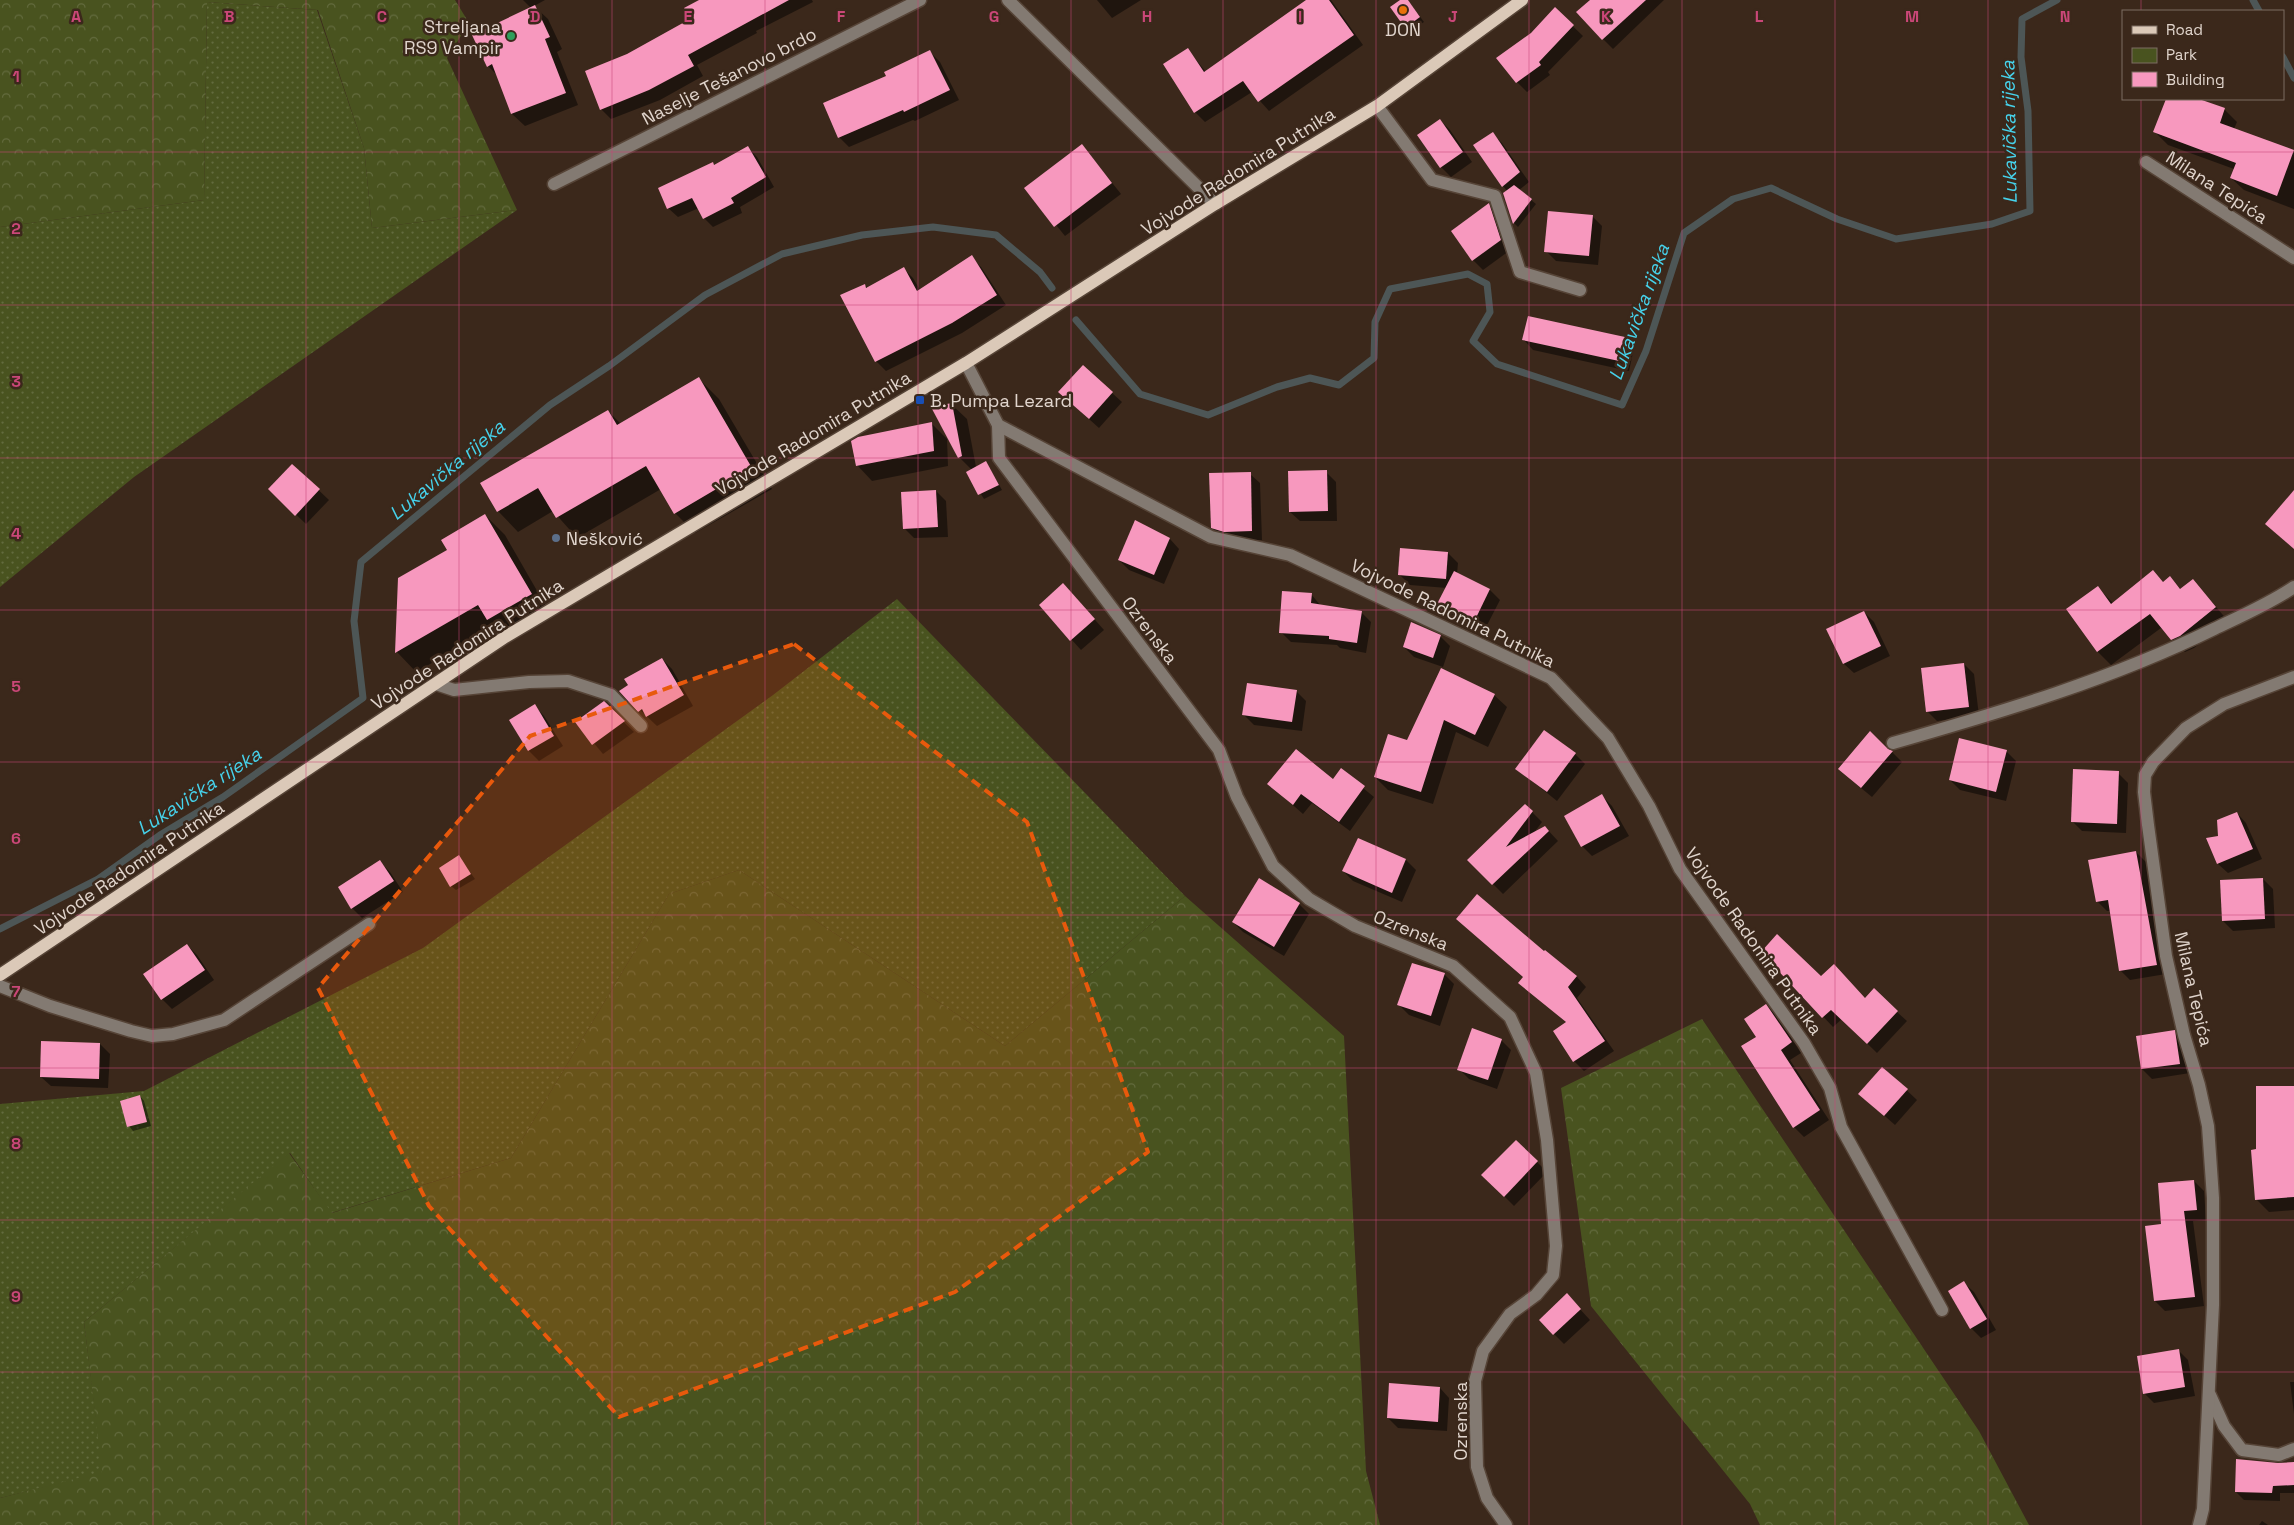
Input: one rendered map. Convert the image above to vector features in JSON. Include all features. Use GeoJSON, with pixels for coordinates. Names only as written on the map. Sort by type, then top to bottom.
{"type":"FeatureCollection","features":[{"type":"Feature","properties":{"kind":"main road","name":"Vojvode Radomira Putnika"},"geometry":{"type":"LineString","coordinates":[[0,975],[505,637],[966,363],[1215,204],[1377,106],[1522,0]]}},
{"type":"Feature","properties":{"kind":"street","name":"Naselje Tešanovo brdo"},"geometry":{"type":"LineString","coordinates":[[554,184],[920,0]]}},
{"type":"Feature","properties":{"kind":"street"},"geometry":{"type":"LineString","coordinates":[[1008,0],[1215,204]]}},
{"type":"Feature","properties":{"kind":"street"},"geometry":{"type":"LineString","coordinates":[[1377,106],[1432,180],[1494,196],[1520,272],[1580,290]]}},
{"type":"Feature","properties":{"kind":"street","name":"Milana Tepića"},"geometry":{"type":"LineString","coordinates":[[2146,162],[2294,258]]}},
{"type":"Feature","properties":{"kind":"street"},"geometry":{"type":"LineString","coordinates":[[966,363],[998,425]]}},
{"type":"Feature","properties":{"kind":"street","name":"Vojvode Radomira Putnika"},"geometry":{"type":"LineString","coordinates":[[998,425],[1211,537],[1290,555],[1551,678],[1608,738],[1649,806],[1680,869],[1804,1043],[1830,1088],[1842,1127],[1942,1310]]}},
{"type":"Feature","properties":{"kind":"street","name":"Ozrenska"},"geometry":{"type":"LineString","coordinates":[[998,425],[999,458],[1219,750],[1237,797],[1274,866],[1309,899],[1355,926],[1453,966],[1510,1017],[1536,1073],[1547,1140],[1556,1246],[1553,1276],[1536,1295],[1510,1314],[1483,1352],[1475,1381],[1477,1467],[1487,1498],[1506,1525]]}},
{"type":"Feature","properties":{"kind":"street"},"geometry":{"type":"LineString","coordinates":[[1893,743],[1988,716],[2172,650],[2276,599],[2294,587]]}},
{"type":"Feature","properties":{"kind":"street","name":"Milana Tepića"},"geometry":{"type":"LineString","coordinates":[[2199,1525],[2203,1509],[2213,1305],[2213,1198],[2208,1126],[2200,1085],[2184,1035],[2166,956],[2146,808],[2145,775],[2153,762],[2186,728],[2224,704],[2294,677]]}},
{"type":"Feature","properties":{"kind":"street"},"geometry":{"type":"LineString","coordinates":[[436,684],[454,690],[529,682],[568,681],[610,695],[641,726]]}},
{"type":"Feature","properties":{"kind":"street"},"geometry":{"type":"LineString","coordinates":[[0,986],[50,1006],[131,1031],[152,1036],[173,1034],[224,1020],[369,924]]}},
{"type":"Feature","properties":{"kind":"street","name":"Milana Tepića"},"geometry":{"type":"LineString","coordinates":[[2209,1393],[2224,1426],[2242,1450],[2279,1455],[2294,1449]]}},
{"type":"Feature","properties":{"kind":"highlighted area"},"geometry":{"type":"Polygon","coordinates":[[[794,644],[1027,822],[1148,1152],[955,1292],[619,1417],[429,1206],[318,988],[530,736],[794,644]]]}},
{"type":"Feature","properties":{"kind":"green space"},"geometry":{"type":"Polygon","coordinates":[[[0,0],[455,0],[469,23],[447,58],[517,210],[372,228],[364,148],[318,10],[207,2],[204,200],[0,227],[0,0]]]}},
{"type":"Feature","properties":{"kind":"green space"},"geometry":{"type":"Polygon","coordinates":[[[207,2],[317,10],[364,148],[372,228],[517,210],[134,477],[0,587],[0,227],[204,200],[207,2]]]}},
{"type":"Feature","properties":{"kind":"green space"},"geometry":{"type":"Polygon","coordinates":[[[897,599],[1185,896],[1005,1046],[739,870],[669,894],[511,1158],[331,1213],[290,1153],[84,1322],[103,1473],[0,1498],[0,1104],[144,1091],[423,948],[773,695],[897,599]]]}},
{"type":"Feature","properties":{"kind":"green space"},"geometry":{"type":"Polygon","coordinates":[[[739,870],[1005,1046],[1185,896],[1344,1036],[1366,1471],[1380,1525],[0,1525],[0,1498],[102,1472],[84,1322],[289,1153],[332,1213],[511,1158],[669,894],[739,870]]]}},
{"type":"Feature","properties":{"kind":"green space"},"geometry":{"type":"Polygon","coordinates":[[[1702,1019],[1979,1431],[2029,1525],[1760,1525],[1750,1504],[1591,1306],[1561,1088],[1702,1019]]]}},
{"type":"Feature","properties":{"kind":"building"},"geometry":{"type":"Polygon","coordinates":[[[699,0],[789,0],[688,55],[694,66],[649,90],[600,110],[585,71],[627,54],[690,19],[684,8],[699,0]]]}},
{"type":"Feature","properties":{"kind":"building"},"geometry":{"type":"Polygon","coordinates":[[[1306,0],[1329,0],[1354,35],[1258,102],[1243,81],[1194,113],[1163,64],[1188,48],[1204,72],[1306,0]]]}},
{"type":"Feature","properties":{"kind":"building"},"geometry":{"type":"Polygon","coordinates":[[[1400,0],[1408,0],[1420,17],[1405,28],[1390,7],[1400,0]]]}},
{"type":"Feature","properties":{"kind":"building"},"geometry":{"type":"Polygon","coordinates":[[[1590,0],[1646,0],[1602,40],[1576,12],[1590,0]]]}},
{"type":"Feature","properties":{"kind":"building"},"geometry":{"type":"Polygon","coordinates":[[[535,5],[550,37],[545,39],[566,93],[511,114],[492,64],[487,67],[472,35],[535,5]]]}},
{"type":"Feature","properties":{"kind":"building"},"geometry":{"type":"Polygon","coordinates":[[[1555,7],[1574,25],[1539,62],[1541,65],[1516,83],[1496,58],[1531,33],[1555,7]]]}},
{"type":"Feature","properties":{"kind":"building"},"geometry":{"type":"Polygon","coordinates":[[[930,50],[950,90],[904,112],[903,110],[838,138],[823,103],[886,76],[884,72],[930,50]]]}},
{"type":"Feature","properties":{"kind":"building"},"geometry":{"type":"Polygon","coordinates":[[[2166,100],[2202,100],[2225,108],[2220,123],[2294,150],[2277,196],[2230,178],[2236,163],[2153,132],[2166,100]]]}},
{"type":"Feature","properties":{"kind":"building"},"geometry":{"type":"Polygon","coordinates":[[[1440,119],[1463,152],[1440,168],[1417,135],[1440,119]]]}},
{"type":"Feature","properties":{"kind":"building"},"geometry":{"type":"Polygon","coordinates":[[[1493,132],[1520,172],[1502,187],[1473,145],[1493,132]]]}},
{"type":"Feature","properties":{"kind":"building"},"geometry":{"type":"Polygon","coordinates":[[[1082,144],[1112,183],[1054,227],[1024,188],[1082,144]]]}},
{"type":"Feature","properties":{"kind":"building"},"geometry":{"type":"Polygon","coordinates":[[[748,146],[766,177],[731,198],[734,203],[703,219],[692,198],[667,209],[658,188],[713,162],[714,165],[748,146]]]}},
{"type":"Feature","properties":{"kind":"building"},"geometry":{"type":"Polygon","coordinates":[[[1514,185],[1532,199],[1513,224],[1503,193],[1514,185]]]}},
{"type":"Feature","properties":{"kind":"building"},"geometry":{"type":"Polygon","coordinates":[[[1489,203],[1501,240],[1472,261],[1451,231],[1489,203]]]}},
{"type":"Feature","properties":{"kind":"building"},"geometry":{"type":"Polygon","coordinates":[[[1548,211],[1593,215],[1589,256],[1544,252],[1548,211]]]}},
{"type":"Feature","properties":{"kind":"building"},"geometry":{"type":"Polygon","coordinates":[[[972,255],[997,295],[952,323],[875,362],[840,295],[865,284],[866,288],[904,267],[917,291],[972,255]]]}},
{"type":"Feature","properties":{"kind":"building"},"geometry":{"type":"Polygon","coordinates":[[[1528,316],[1625,337],[1619,361],[1522,340],[1528,316]]]}},
{"type":"Feature","properties":{"kind":"building"},"geometry":{"type":"Polygon","coordinates":[[[1083,365],[1113,392],[1089,419],[1058,392],[1083,365]]]}},
{"type":"Feature","properties":{"kind":"building"},"geometry":{"type":"Polygon","coordinates":[[[699,377],[752,468],[674,514],[646,466],[556,518],[538,488],[497,512],[480,483],[608,410],[617,425],[699,377]]]}},
{"type":"Feature","properties":{"kind":"building"},"geometry":{"type":"Polygon","coordinates":[[[952,403],[962,456],[958,458],[931,407],[952,403]]]}},
{"type":"Feature","properties":{"kind":"building"},"geometry":{"type":"Polygon","coordinates":[[[932,422],[934,451],[856,466],[851,441],[858,437],[932,422]]]}},
{"type":"Feature","properties":{"kind":"building"},"geometry":{"type":"Polygon","coordinates":[[[986,461],[999,485],[978,495],[966,472],[986,461]]]}},
{"type":"Feature","properties":{"kind":"building"},"geometry":{"type":"Polygon","coordinates":[[[292,464],[320,489],[295,516],[268,489],[292,464]]]}},
{"type":"Feature","properties":{"kind":"building"},"geometry":{"type":"Polygon","coordinates":[[[1327,470],[1328,511],[1289,512],[1288,471],[1327,470]]]}},
{"type":"Feature","properties":{"kind":"building"},"geometry":{"type":"Polygon","coordinates":[[[1251,472],[1252,531],[1224,532],[1211,528],[1209,473],[1251,472]]]}},
{"type":"Feature","properties":{"kind":"building"},"geometry":{"type":"Polygon","coordinates":[[[936,490],[938,527],[903,529],[901,492],[936,490]]]}},
{"type":"Feature","properties":{"kind":"building"},"geometry":{"type":"Polygon","coordinates":[[[2294,490],[2294,549],[2265,524],[2294,490]]]}},
{"type":"Feature","properties":{"kind":"building"},"geometry":{"type":"Polygon","coordinates":[[[485,514],[532,594],[487,620],[478,605],[395,653],[398,578],[447,550],[441,540],[485,514]]]}},
{"type":"Feature","properties":{"kind":"building"},"geometry":{"type":"Polygon","coordinates":[[[1135,520],[1170,538],[1154,575],[1118,560],[1135,520]]]}},
{"type":"Feature","properties":{"kind":"building"},"geometry":{"type":"Polygon","coordinates":[[[1400,548],[1448,552],[1446,579],[1398,575],[1400,548]]]}},
{"type":"Feature","properties":{"kind":"building"},"geometry":{"type":"Polygon","coordinates":[[[2153,570],[2163,582],[2170,576],[2180,589],[2193,579],[2216,607],[2180,636],[2171,640],[2150,614],[2097,652],[2066,609],[2098,586],[2111,604],[2153,570]]]}},
{"type":"Feature","properties":{"kind":"building"},"geometry":{"type":"Polygon","coordinates":[[[1454,571],[1490,589],[1474,622],[1437,604],[1454,571]]]}},
{"type":"Feature","properties":{"kind":"building"},"geometry":{"type":"Polygon","coordinates":[[[1063,583],[1095,619],[1070,641],[1039,605],[1063,583]]]}},
{"type":"Feature","properties":{"kind":"building"},"geometry":{"type":"Polygon","coordinates":[[[1282,591],[1312,593],[1311,603],[1362,611],[1357,643],[1329,639],[1329,636],[1279,633],[1282,591]]]}},
{"type":"Feature","properties":{"kind":"building"},"geometry":{"type":"Polygon","coordinates":[[[1864,611],[1881,646],[1843,664],[1826,629],[1864,611]]]}},
{"type":"Feature","properties":{"kind":"building"},"geometry":{"type":"Polygon","coordinates":[[[1411,622],[1441,635],[1433,658],[1403,647],[1411,622]]]}},
{"type":"Feature","properties":{"kind":"building"},"geometry":{"type":"Polygon","coordinates":[[[662,658],[684,695],[646,717],[642,709],[638,712],[619,691],[628,685],[624,679],[662,658]]]}},
{"type":"Feature","properties":{"kind":"building"},"geometry":{"type":"Polygon","coordinates":[[[1964,663],[1969,707],[1926,712],[1921,668],[1964,663]]]}},
{"type":"Feature","properties":{"kind":"building"},"geometry":{"type":"Polygon","coordinates":[[[1441,668],[1495,694],[1475,735],[1444,720],[1421,792],[1374,777],[1388,734],[1407,740],[1441,668]]]}},
{"type":"Feature","properties":{"kind":"building"},"geometry":{"type":"Polygon","coordinates":[[[1247,683],[1297,690],[1292,722],[1242,715],[1247,683]]]}},
{"type":"Feature","properties":{"kind":"building"},"geometry":{"type":"Polygon","coordinates":[[[604,701],[625,721],[592,745],[575,722],[604,701]]]}},
{"type":"Feature","properties":{"kind":"building"},"geometry":{"type":"Polygon","coordinates":[[[535,704],[554,736],[528,751],[509,720],[535,704]]]}},
{"type":"Feature","properties":{"kind":"building"},"geometry":{"type":"Polygon","coordinates":[[[1544,730],[1576,753],[1547,792],[1515,769],[1544,730]]]}},
{"type":"Feature","properties":{"kind":"building"},"geometry":{"type":"Polygon","coordinates":[[[1870,731],[1888,749],[1893,751],[1861,788],[1838,769],[1870,731]]]}},
{"type":"Feature","properties":{"kind":"building"},"geometry":{"type":"Polygon","coordinates":[[[1959,738],[2007,750],[1996,792],[1949,780],[1959,738]]]}},
{"type":"Feature","properties":{"kind":"building"},"geometry":{"type":"Polygon","coordinates":[[[1296,749],[1333,779],[1341,768],[1365,786],[1339,822],[1301,794],[1293,805],[1267,784],[1296,749]]]}},
{"type":"Feature","properties":{"kind":"building"},"geometry":{"type":"Polygon","coordinates":[[[2073,769],[2119,771],[2117,824],[2071,822],[2073,769]]]}},
{"type":"Feature","properties":{"kind":"building"},"geometry":{"type":"Polygon","coordinates":[[[1602,794],[1620,826],[1581,847],[1564,816],[1602,794]]]}},
{"type":"Feature","properties":{"kind":"building"},"geometry":{"type":"Polygon","coordinates":[[[1525,804],[1533,811],[1506,847],[1545,826],[1549,831],[1492,885],[1467,860],[1525,804]]]}},
{"type":"Feature","properties":{"kind":"building"},"geometry":{"type":"Polygon","coordinates":[[[2237,812],[2253,849],[2217,864],[2206,838],[2218,836],[2217,820],[2237,812]]]}},
{"type":"Feature","properties":{"kind":"building"},"geometry":{"type":"Polygon","coordinates":[[[1358,838],[1406,859],[1392,893],[1342,871],[1358,838]]]}},
{"type":"Feature","properties":{"kind":"building"},"geometry":{"type":"Polygon","coordinates":[[[2136,851],[2157,965],[2119,971],[2108,900],[2096,902],[2088,860],[2136,851]]]}},
{"type":"Feature","properties":{"kind":"building"},"geometry":{"type":"Polygon","coordinates":[[[459,855],[471,874],[450,887],[439,868],[459,855]]]}},
{"type":"Feature","properties":{"kind":"building"},"geometry":{"type":"Polygon","coordinates":[[[380,860],[394,881],[351,909],[338,887],[380,860]]]}},
{"type":"Feature","properties":{"kind":"building"},"geometry":{"type":"Polygon","coordinates":[[[1259,878],[1300,903],[1274,947],[1232,922],[1259,878]]]}},
{"type":"Feature","properties":{"kind":"building"},"geometry":{"type":"Polygon","coordinates":[[[2263,878],[2265,919],[2222,921],[2220,880],[2263,878]]]}},
{"type":"Feature","properties":{"kind":"building"},"geometry":{"type":"Polygon","coordinates":[[[1477,894],[1544,951],[1577,976],[1568,987],[1605,1041],[1573,1062],[1553,1031],[1566,1022],[1518,983],[1523,977],[1456,919],[1477,894]]]}},
{"type":"Feature","properties":{"kind":"building"},"geometry":{"type":"Polygon","coordinates":[[[1777,934],[1821,976],[1834,964],[1865,998],[1874,988],[1898,1011],[1867,1044],[1831,1010],[1822,1018],[1761,952],[1777,934]]]}},
{"type":"Feature","properties":{"kind":"building"},"geometry":{"type":"Polygon","coordinates":[[[187,944],[205,970],[161,1000],[143,974],[187,944]]]}},
{"type":"Feature","properties":{"kind":"building"},"geometry":{"type":"Polygon","coordinates":[[[1412,963],[1445,973],[1431,1016],[1397,1005],[1412,963]]]}},
{"type":"Feature","properties":{"kind":"building"},"geometry":{"type":"Polygon","coordinates":[[[1766,1004],[1792,1042],[1781,1050],[1820,1110],[1793,1128],[1741,1046],[1756,1037],[1744,1019],[1766,1004]]]}},
{"type":"Feature","properties":{"kind":"building"},"geometry":{"type":"Polygon","coordinates":[[[1472,1028],[1502,1039],[1488,1080],[1457,1070],[1472,1028]]]}},
{"type":"Feature","properties":{"kind":"building"},"geometry":{"type":"Polygon","coordinates":[[[2175,1030],[2180,1064],[2141,1069],[2136,1036],[2175,1030]]]}},
{"type":"Feature","properties":{"kind":"building"},"geometry":{"type":"Polygon","coordinates":[[[41,1041],[100,1043],[99,1079],[40,1077],[41,1041]]]}},
{"type":"Feature","properties":{"kind":"building"},"geometry":{"type":"Polygon","coordinates":[[[1882,1067],[1908,1089],[1884,1116],[1858,1094],[1882,1067]]]}},
{"type":"Feature","properties":{"kind":"building"},"geometry":{"type":"Polygon","coordinates":[[[2256,1086],[2294,1086],[2294,1197],[2255,1200],[2251,1150],[2256,1149],[2256,1086]]]}},
{"type":"Feature","properties":{"kind":"building"},"geometry":{"type":"Polygon","coordinates":[[[140,1095],[147,1122],[127,1127],[120,1101],[140,1095]]]}},
{"type":"Feature","properties":{"kind":"building"},"geometry":{"type":"Polygon","coordinates":[[[1516,1140],[1538,1161],[1504,1197],[1481,1175],[1516,1140]]]}},
{"type":"Feature","properties":{"kind":"building"},"geometry":{"type":"Polygon","coordinates":[[[2194,1180],[2197,1210],[2184,1211],[2195,1297],[2154,1301],[2145,1226],[2161,1224],[2158,1183],[2194,1180]]]}},
{"type":"Feature","properties":{"kind":"building"},"geometry":{"type":"Polygon","coordinates":[[[1964,1281],[1987,1319],[1970,1329],[1948,1291],[1964,1281]]]}},
{"type":"Feature","properties":{"kind":"building"},"geometry":{"type":"Polygon","coordinates":[[[1567,1293],[1581,1309],[1553,1335],[1539,1320],[1567,1293]]]}},
{"type":"Feature","properties":{"kind":"building"},"geometry":{"type":"Polygon","coordinates":[[[2179,1349],[2185,1387],[2143,1394],[2137,1356],[2179,1349]]]}},
{"type":"Feature","properties":{"kind":"building"},"geometry":{"type":"Polygon","coordinates":[[[1389,1383],[1440,1387],[1438,1422],[1387,1418],[1389,1383]]]}},
{"type":"Feature","properties":{"kind":"building"},"geometry":{"type":"Polygon","coordinates":[[[2236,1459],[2278,1463],[2294,1462],[2294,1485],[2273,1486],[2272,1493],[2235,1492],[2236,1459]]]}},
{"type":"Feature","properties":{"kind":"waterway","name":"Lukavička rijeka"},"geometry":{"type":"LineString","coordinates":[[1076,320],[1140,394],[1208,415],[1277,387],[1310,378],[1339,385],[1374,358],[1375,322],[1390,289],[1468,274],[1487,284],[1490,312],[1473,341],[1497,364],[1622,405],[1646,351],[1684,233],[1733,199],[1771,188],[1837,219],[1896,239],[1992,224],[2030,211],[2028,111],[2021,57],[2022,19],[2057,0]]}},
{"type":"Feature","properties":{"kind":"waterway","name":"Lukavička rijeka"},"geometry":{"type":"LineString","coordinates":[[2253,0],[2258,10]]}},
{"type":"Feature","properties":{"kind":"waterway","name":"Lukavička rijeka"},"geometry":{"type":"LineString","coordinates":[[2284,59],[2294,78]]}},
{"type":"Feature","properties":{"kind":"waterway","name":"Lukavička rijeka"},"geometry":{"type":"LineString","coordinates":[[0,929],[98,879],[160,835],[223,797],[363,698],[354,621],[361,562],[550,405],[609,366],[705,295],[782,254],[862,235],[933,227],[996,235],[1040,272],[1052,288]]}},
{"type":"Feature","properties":{"kind":"place","name":"DON"},"geometry":{"type":"Point","coordinates":[1403,10]}},
{"type":"Feature","properties":{"kind":"place","name":"Streljana RS9 Vampir"},"geometry":{"type":"Point","coordinates":[511,36]}},
{"type":"Feature","properties":{"kind":"place","name":"B. Pumpa Lezard"},"geometry":{"type":"Point","coordinates":[920,400]}},
{"type":"Feature","properties":{"kind":"place","name":"Nešković"},"geometry":{"type":"Point","coordinates":[556,538]}}]}
